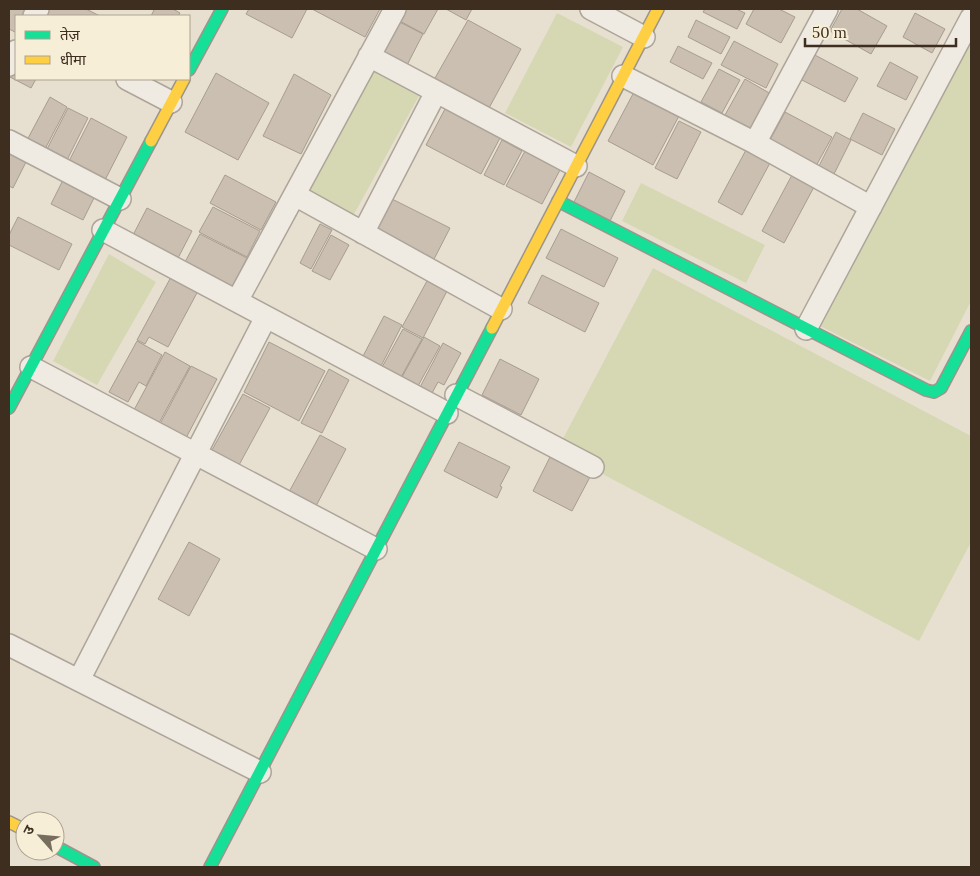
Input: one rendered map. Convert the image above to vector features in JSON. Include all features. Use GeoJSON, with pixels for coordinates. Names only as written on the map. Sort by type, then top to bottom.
{"type":"FeatureCollection","features":[{"type":"Feature","properties":{"kind":"street"},"geometry":{"type":"LineString","coordinates":[[190,68],[222,9]]}},
{"type":"Feature","properties":{"kind":"street"},"geometry":{"type":"LineString","coordinates":[[237,301],[395,9]]}},
{"type":"Feature","properties":{"kind":"street"},"geometry":{"type":"LineString","coordinates":[[591,9],[644,36]]}},
{"type":"Feature","properties":{"kind":"street"},"geometry":{"type":"LineString","coordinates":[[210,867],[658,9]]}},
{"type":"Feature","properties":{"kind":"street"},"geometry":{"type":"LineString","coordinates":[[755,144],[827,9]]}},
{"type":"Feature","properties":{"kind":"street"},"geometry":{"type":"LineString","coordinates":[[806,329],[971,18]]}},
{"type":"Feature","properties":{"kind":"street"},"geometry":{"type":"LineString","coordinates":[[9,65],[15,53]]}},
{"type":"Feature","properties":{"kind":"street"},"geometry":{"type":"LineString","coordinates":[[369,56],[576,166]]}},
{"type":"Feature","properties":{"kind":"street"},"geometry":{"type":"LineString","coordinates":[[623,76],[755,144],[871,207]]}},
{"type":"Feature","properties":{"kind":"street"},"geometry":{"type":"LineString","coordinates":[[129,80],[171,102]]}},
{"type":"Feature","properties":{"kind":"street"},"geometry":{"type":"LineString","coordinates":[[9,408],[183,80]]}},
{"type":"Feature","properties":{"kind":"street"},"geometry":{"type":"LineString","coordinates":[[363,233],[436,92]]}},
{"type":"Feature","properties":{"kind":"street"},"geometry":{"type":"LineString","coordinates":[[9,141],[120,199]]}},
{"type":"Feature","properties":{"kind":"street"},"geometry":{"type":"LineString","coordinates":[[295,195],[501,309]]}},
{"type":"Feature","properties":{"kind":"street"},"geometry":{"type":"LineString","coordinates":[[558,201],[926,390],[934,392],[941,388],[971,331]]}},
{"type":"Feature","properties":{"kind":"street"},"geometry":{"type":"LineString","coordinates":[[103,230],[266,317],[452,404],[593,467]]}},
{"type":"Feature","properties":{"kind":"street"},"geometry":{"type":"LineString","coordinates":[[79,680],[266,317]]}},
{"type":"Feature","properties":{"kind":"street"},"geometry":{"type":"LineString","coordinates":[[31,367],[376,549]]}},
{"type":"Feature","properties":{"kind":"street"},"geometry":{"type":"LineString","coordinates":[[9,645],[260,772]]}},
{"type":"Feature","properties":{"kind":"street"},"geometry":{"type":"LineString","coordinates":[[65,851],[94,867]]}},
{"type":"Feature","properties":{"kind":"green space"},"geometry":{"type":"Polygon","coordinates":[[[557,13],[623,47],[571,147],[505,113],[557,13]]]}},
{"type":"Feature","properties":{"kind":"green space"},"geometry":{"type":"Polygon","coordinates":[[[969,46],[971,47],[971,301],[930,381],[818,325],[969,46]]]}},
{"type":"Feature","properties":{"kind":"green space"},"geometry":{"type":"Polygon","coordinates":[[[375,70],[420,94],[353,216],[309,192],[375,70]]]}},
{"type":"Feature","properties":{"kind":"green space"},"geometry":{"type":"Polygon","coordinates":[[[641,183],[765,245],[746,283],[622,221],[641,183]]]}},
{"type":"Feature","properties":{"kind":"green space"},"geometry":{"type":"Polygon","coordinates":[[[109,254],[156,282],[97,385],[53,361],[109,254]]]}},
{"type":"Feature","properties":{"kind":"green space"},"geometry":{"type":"Polygon","coordinates":[[[653,268],[971,436],[971,542],[919,641],[557,450],[653,268]]]}},
{"type":"Feature","properties":{"kind":"building"},"geometry":{"type":"Polygon","coordinates":[[[9,9],[27,9],[24,15],[15,15],[15,32],[9,29],[9,9]]]}},
{"type":"Feature","properties":{"kind":"building"},"geometry":{"type":"Polygon","coordinates":[[[46,9],[86,9],[98,15],[43,15],[46,9]]]}},
{"type":"Feature","properties":{"kind":"building"},"geometry":{"type":"Polygon","coordinates":[[[152,9],[173,9],[180,13],[179,15],[152,15],[154,10],[152,9]]]}},
{"type":"Feature","properties":{"kind":"building"},"geometry":{"type":"Polygon","coordinates":[[[249,9],[307,9],[292,38],[246,14],[249,9]]]}},
{"type":"Feature","properties":{"kind":"building"},"geometry":{"type":"Polygon","coordinates":[[[312,9],[380,9],[365,37],[312,9]]]}},
{"type":"Feature","properties":{"kind":"building"},"geometry":{"type":"Polygon","coordinates":[[[399,9],[438,9],[424,34],[394,18],[399,9]]]}},
{"type":"Feature","properties":{"kind":"building"},"geometry":{"type":"Polygon","coordinates":[[[446,9],[472,9],[466,20],[446,9]]]}},
{"type":"Feature","properties":{"kind":"building"},"geometry":{"type":"Polygon","coordinates":[[[705,9],[736,9],[745,13],[737,29],[703,12],[705,9]]]}},
{"type":"Feature","properties":{"kind":"building"},"geometry":{"type":"Polygon","coordinates":[[[754,9],[779,9],[795,17],[781,43],[746,24],[754,9]]]}},
{"type":"Feature","properties":{"kind":"building"},"geometry":{"type":"Polygon","coordinates":[[[842,9],[857,9],[887,26],[871,54],[830,31],[842,9]]]}},
{"type":"Feature","properties":{"kind":"building"},"geometry":{"type":"Polygon","coordinates":[[[915,13],[945,29],[932,53],[903,37],[915,13]]]}},
{"type":"Feature","properties":{"kind":"building"},"geometry":{"type":"Polygon","coordinates":[[[392,18],[423,34],[405,69],[374,53],[392,18]]]}},
{"type":"Feature","properties":{"kind":"building"},"geometry":{"type":"Polygon","coordinates":[[[468,20],[521,49],[489,108],[435,78],[468,20]]]}},
{"type":"Feature","properties":{"kind":"building"},"geometry":{"type":"Polygon","coordinates":[[[696,20],[730,37],[721,54],[688,37],[696,20]]]}},
{"type":"Feature","properties":{"kind":"building"},"geometry":{"type":"Polygon","coordinates":[[[734,41],[778,64],[766,88],[721,65],[734,41]]]}},
{"type":"Feature","properties":{"kind":"building"},"geometry":{"type":"Polygon","coordinates":[[[678,46],[712,63],[703,79],[670,62],[678,46]]]}},
{"type":"Feature","properties":{"kind":"building"},"geometry":{"type":"Polygon","coordinates":[[[813,54],[858,78],[845,102],[800,79],[813,54]]]}},
{"type":"Feature","properties":{"kind":"building"},"geometry":{"type":"Polygon","coordinates":[[[890,62],[918,77],[906,100],[877,86],[890,62]]]}},
{"type":"Feature","properties":{"kind":"building"},"geometry":{"type":"Polygon","coordinates":[[[15,67],[15,80],[10,77],[15,67]]]}},
{"type":"Feature","properties":{"kind":"building"},"geometry":{"type":"Polygon","coordinates":[[[719,69],[740,80],[722,113],[701,102],[719,69]]]}},
{"type":"Feature","properties":{"kind":"building"},"geometry":{"type":"Polygon","coordinates":[[[216,73],[269,103],[238,160],[185,132],[216,73]]]}},
{"type":"Feature","properties":{"kind":"building"},"geometry":{"type":"Polygon","coordinates":[[[294,74],[331,95],[301,154],[263,136],[294,74]]]}},
{"type":"Feature","properties":{"kind":"building"},"geometry":{"type":"Polygon","coordinates":[[[745,79],[771,94],[751,129],[725,115],[745,79]]]}},
{"type":"Feature","properties":{"kind":"building"},"geometry":{"type":"Polygon","coordinates":[[[16,80],[35,80],[31,88],[16,80]]]}},
{"type":"Feature","properties":{"kind":"building"},"geometry":{"type":"Polygon","coordinates":[[[634,92],[679,116],[653,165],[608,141],[634,92]]]}},
{"type":"Feature","properties":{"kind":"building"},"geometry":{"type":"Polygon","coordinates":[[[50,97],[67,107],[44,151],[26,142],[50,97]]]}},
{"type":"Feature","properties":{"kind":"building"},"geometry":{"type":"Polygon","coordinates":[[[68,108],[88,118],[66,162],[46,151],[68,108]]]}},
{"type":"Feature","properties":{"kind":"building"},"geometry":{"type":"Polygon","coordinates":[[[445,109],[500,138],[481,174],[426,145],[445,109]]]}},
{"type":"Feature","properties":{"kind":"building"},"geometry":{"type":"Polygon","coordinates":[[[785,112],[832,137],[816,166],[769,142],[785,112]]]}},
{"type":"Feature","properties":{"kind":"building"},"geometry":{"type":"Polygon","coordinates":[[[863,113],[895,129],[882,155],[850,139],[863,113]]]}},
{"type":"Feature","properties":{"kind":"building"},"geometry":{"type":"Polygon","coordinates":[[[91,118],[127,137],[104,182],[68,163],[91,118]]]}},
{"type":"Feature","properties":{"kind":"building"},"geometry":{"type":"Polygon","coordinates":[[[679,121],[701,132],[677,179],[655,168],[679,121]]]}},
{"type":"Feature","properties":{"kind":"building"},"geometry":{"type":"Polygon","coordinates":[[[836,132],[851,140],[833,176],[818,168],[836,132]]]}},
{"type":"Feature","properties":{"kind":"building"},"geometry":{"type":"Polygon","coordinates":[[[502,140],[522,151],[504,185],[484,175],[502,140]]]}},
{"type":"Feature","properties":{"kind":"building"},"geometry":{"type":"Polygon","coordinates":[[[746,150],[770,163],[742,215],[718,202],[746,150]]]}},
{"type":"Feature","properties":{"kind":"building"},"geometry":{"type":"Polygon","coordinates":[[[9,151],[27,160],[13,188],[9,186],[9,151]]]}},
{"type":"Feature","properties":{"kind":"building"},"geometry":{"type":"Polygon","coordinates":[[[525,151],[560,170],[542,204],[506,186],[525,151]]]}},
{"type":"Feature","properties":{"kind":"building"},"geometry":{"type":"Polygon","coordinates":[[[589,172],[625,191],[609,223],[573,204],[589,172]]]}},
{"type":"Feature","properties":{"kind":"building"},"geometry":{"type":"Polygon","coordinates":[[[225,175],[276,202],[261,230],[210,203],[225,175]]]}},
{"type":"Feature","properties":{"kind":"building"},"geometry":{"type":"Polygon","coordinates":[[[792,175],[814,187],[784,243],[762,231],[792,175]]]}},
{"type":"Feature","properties":{"kind":"building"},"geometry":{"type":"Polygon","coordinates":[[[63,180],[95,196],[83,220],[51,204],[63,180]]]}},
{"type":"Feature","properties":{"kind":"building"},"geometry":{"type":"Polygon","coordinates":[[[390,198],[450,228],[431,265],[372,234],[390,198]]]}},
{"type":"Feature","properties":{"kind":"building"},"geometry":{"type":"Polygon","coordinates":[[[213,207],[260,231],[247,257],[199,232],[213,207]]]}},
{"type":"Feature","properties":{"kind":"building"},"geometry":{"type":"Polygon","coordinates":[[[147,208],[192,231],[177,260],[132,237],[147,208]]]}},
{"type":"Feature","properties":{"kind":"building"},"geometry":{"type":"Polygon","coordinates":[[[18,217],[72,244],[59,270],[9,245],[9,235],[18,217]]]}},
{"type":"Feature","properties":{"kind":"building"},"geometry":{"type":"Polygon","coordinates":[[[320,224],[332,230],[311,269],[300,263],[320,224]]]}},
{"type":"Feature","properties":{"kind":"building"},"geometry":{"type":"Polygon","coordinates":[[[561,229],[618,258],[604,287],[546,258],[561,229]]]}},
{"type":"Feature","properties":{"kind":"building"},"geometry":{"type":"Polygon","coordinates":[[[200,234],[247,258],[232,287],[185,262],[200,234]]]}},
{"type":"Feature","properties":{"kind":"building"},"geometry":{"type":"Polygon","coordinates":[[[331,235],[349,245],[330,280],[312,271],[331,235]]]}},
{"type":"Feature","properties":{"kind":"building"},"geometry":{"type":"Polygon","coordinates":[[[542,275],[599,303],[585,332],[528,303],[542,275]]]}},
{"type":"Feature","properties":{"kind":"building"},"geometry":{"type":"Polygon","coordinates":[[[171,277],[198,291],[168,347],[149,337],[145,344],[137,340],[171,277]]]}},
{"type":"Feature","properties":{"kind":"building"},"geometry":{"type":"Polygon","coordinates":[[[427,281],[447,291],[423,338],[402,327],[427,281]]]}},
{"type":"Feature","properties":{"kind":"building"},"geometry":{"type":"Polygon","coordinates":[[[384,316],[402,325],[380,368],[362,358],[384,316]]]}},
{"type":"Feature","properties":{"kind":"building"},"geometry":{"type":"Polygon","coordinates":[[[403,329],[422,339],[400,379],[381,369],[403,329]]]}},
{"type":"Feature","properties":{"kind":"building"},"geometry":{"type":"Polygon","coordinates":[[[424,337],[440,346],[418,386],[402,377],[424,337]]]}},
{"type":"Feature","properties":{"kind":"building"},"geometry":{"type":"Polygon","coordinates":[[[137,341],[162,355],[146,386],[139,382],[128,402],[109,392],[137,341]]]}},
{"type":"Feature","properties":{"kind":"building"},"geometry":{"type":"Polygon","coordinates":[[[269,342],[325,371],[299,421],[244,392],[269,342]]]}},
{"type":"Feature","properties":{"kind":"building"},"geometry":{"type":"Polygon","coordinates":[[[443,343],[461,353],[444,385],[438,382],[431,395],[419,389],[443,343]]]}},
{"type":"Feature","properties":{"kind":"building"},"geometry":{"type":"Polygon","coordinates":[[[165,352],[190,366],[159,423],[134,410],[165,352]]]}},
{"type":"Feature","properties":{"kind":"building"},"geometry":{"type":"Polygon","coordinates":[[[500,359],[539,379],[521,415],[482,395],[500,359]]]}},
{"type":"Feature","properties":{"kind":"building"},"geometry":{"type":"Polygon","coordinates":[[[191,366],[217,379],[186,438],[160,424],[191,366]]]}},
{"type":"Feature","properties":{"kind":"building"},"geometry":{"type":"Polygon","coordinates":[[[329,369],[349,380],[322,433],[301,423],[329,369]]]}},
{"type":"Feature","properties":{"kind":"building"},"geometry":{"type":"Polygon","coordinates":[[[243,394],[270,408],[239,465],[212,450],[243,394]]]}},
{"type":"Feature","properties":{"kind":"building"},"geometry":{"type":"Polygon","coordinates":[[[320,435],[346,449],[316,506],[289,492],[320,435]]]}},
{"type":"Feature","properties":{"kind":"building"},"geometry":{"type":"Polygon","coordinates":[[[459,442],[510,467],[500,486],[502,487],[497,498],[444,471],[459,442]]]}},
{"type":"Feature","properties":{"kind":"building"},"geometry":{"type":"Polygon","coordinates":[[[550,457],[590,477],[572,511],[533,491],[550,457]]]}},
{"type":"Feature","properties":{"kind":"building"},"geometry":{"type":"Polygon","coordinates":[[[189,542],[220,559],[189,616],[158,599],[189,542]]]}},
{"type":"Feature","properties":{"kind":"traffic: fast"},"geometry":{"type":"LineString","coordinates":[[190,68],[222,9]]}},
{"type":"Feature","properties":{"kind":"traffic: fast"},"geometry":{"type":"LineString","coordinates":[[9,408],[151,141]]}},
{"type":"Feature","properties":{"kind":"traffic: fast"},"geometry":{"type":"LineString","coordinates":[[558,201],[926,390],[934,392],[941,388],[971,331]]}},
{"type":"Feature","properties":{"kind":"traffic: fast"},"geometry":{"type":"LineString","coordinates":[[210,867],[492,328]]}},
{"type":"Feature","properties":{"kind":"traffic: fast"},"geometry":{"type":"LineString","coordinates":[[65,851],[94,867]]}},
{"type":"Feature","properties":{"kind":"traffic: slow"},"geometry":{"type":"LineString","coordinates":[[492,328],[658,9]]}},
{"type":"Feature","properties":{"kind":"traffic: slow"},"geometry":{"type":"LineString","coordinates":[[151,141],[183,80]]}},
{"type":"Feature","properties":{"kind":"traffic: slow"},"geometry":{"type":"LineString","coordinates":[[9,822],[15,825]]}}]}
